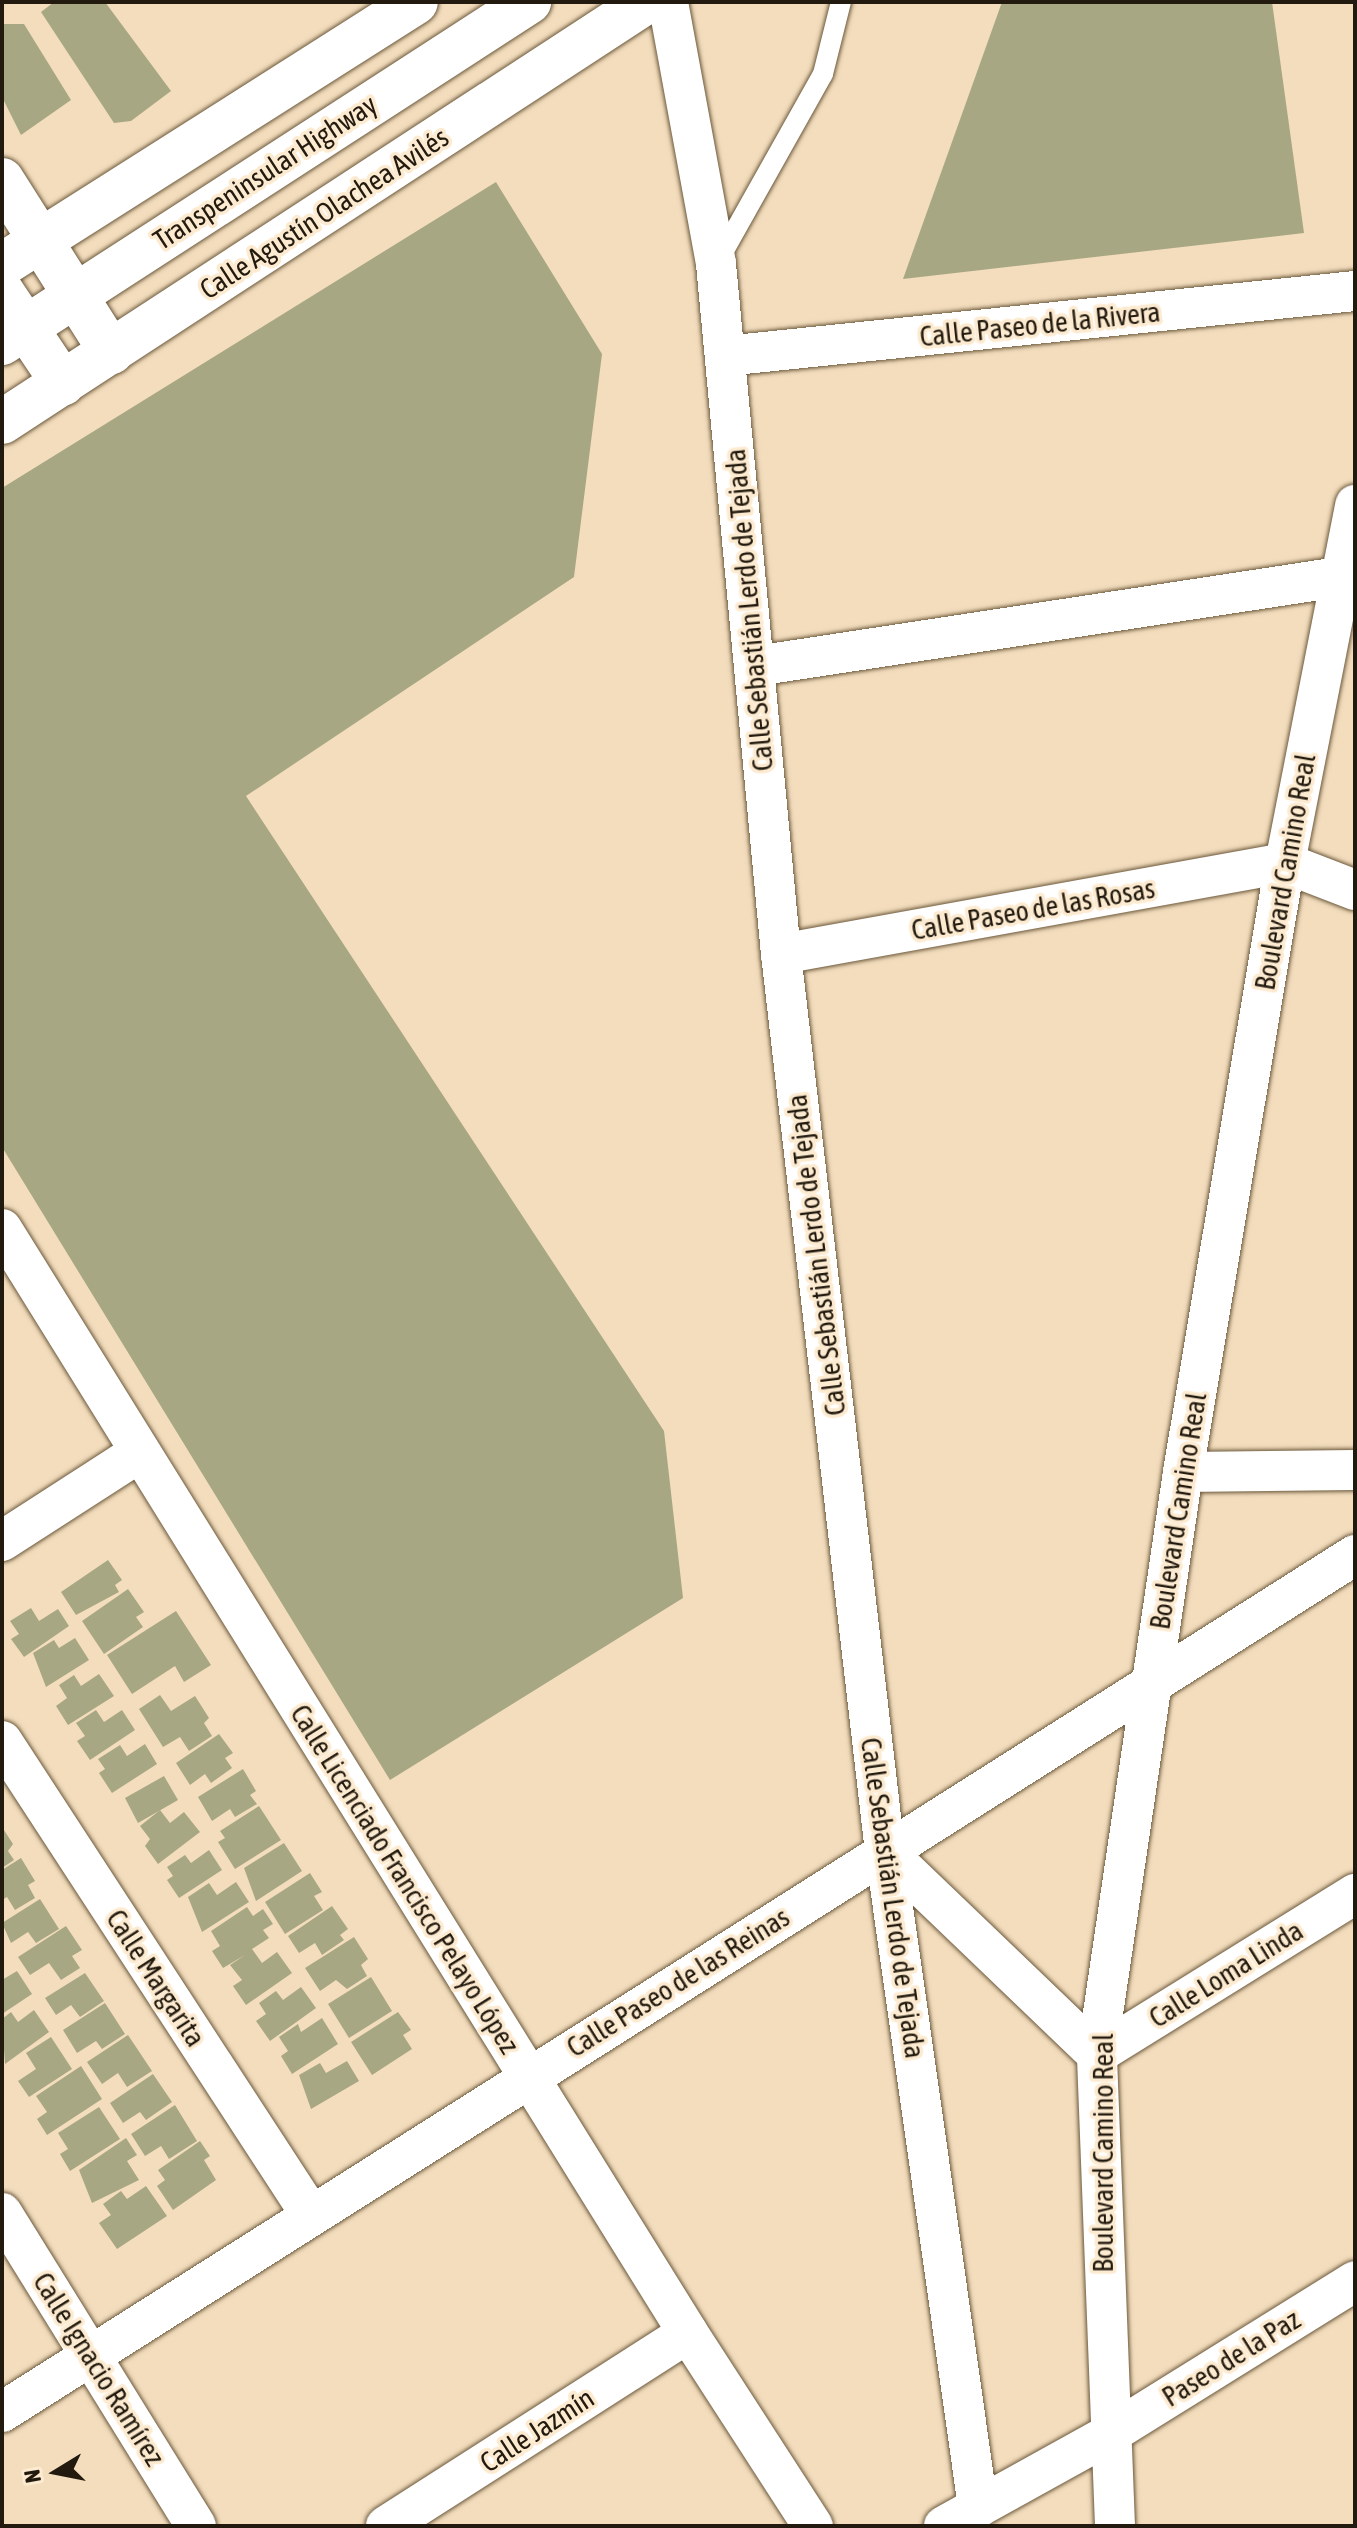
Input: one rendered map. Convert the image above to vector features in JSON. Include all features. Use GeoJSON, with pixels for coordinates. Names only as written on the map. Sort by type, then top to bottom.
{"type":"FeatureCollection","features":[{"type":"Feature","properties":{"kind":"main road"},"geometry":{"type":"LineString","coordinates":[[2,265],[416,2]]}},
{"type":"Feature","properties":{"kind":"main road","name":"Transpeninsular Highway"},"geometry":{"type":"LineString","coordinates":[[9,321],[76,295],[529,2]]}},
{"type":"Feature","properties":{"kind":"main road","name":"Calle Agustín Olachea Avilés"},"geometry":{"type":"LineString","coordinates":[[2,422],[646,2]]}},
{"type":"Feature","properties":{"kind":"main road"},"geometry":{"type":"LineString","coordinates":[[2,180],[111,352]]}},
{"type":"Feature","properties":{"kind":"main road"},"geometry":{"type":"LineString","coordinates":[[9,321],[63,383]]}},
{"type":"Feature","properties":{"kind":"street","name":"Calle Sebastián Lerdo de Tejada"},"geometry":{"type":"LineString","coordinates":[[668,2],[716,264],[781,954],[885,1851],[978,2507]]}},
{"type":"Feature","properties":{"kind":"street","name":"Calle Paseo de la Rivera"},"geometry":{"type":"LineString","coordinates":[[725,356],[1355,291]]}},
{"type":"Feature","properties":{"kind":"street","name":"Boulevard Camino Real"},"geometry":{"type":"LineString","coordinates":[[1115,2526],[1108,2435],[1097,2054],[1183,1472],[1285,863],[1355,505]]}},
{"type":"Feature","properties":{"kind":"street"},"geometry":{"type":"LineString","coordinates":[[756,666],[1339,577]]}},
{"type":"Feature","properties":{"kind":"street"},"geometry":{"type":"LineString","coordinates":[[1285,863],[1355,890]]}},
{"type":"Feature","properties":{"kind":"street","name":"Calle Paseo de las Rosas"},"geometry":{"type":"LineString","coordinates":[[781,954],[1285,863]]}},
{"type":"Feature","properties":{"kind":"street","name":"Calle Licenciado Francisco Pelayo López"},"geometry":{"type":"LineString","coordinates":[[2,1229],[688,2333],[813,2526]]}},
{"type":"Feature","properties":{"kind":"street"},"geometry":{"type":"LineString","coordinates":[[2,1541],[140,1452]]}},
{"type":"Feature","properties":{"kind":"street"},"geometry":{"type":"LineString","coordinates":[[1183,1472],[1355,1470]]}},
{"type":"Feature","properties":{"kind":"street","name":"Calle Paseo de las Reinas"},"geometry":{"type":"LineString","coordinates":[[2,2412],[1355,1555]]}},
{"type":"Feature","properties":{"kind":"street","name":"Calle Margarita"},"geometry":{"type":"LineString","coordinates":[[2,1741],[311,2215]]}},
{"type":"Feature","properties":{"kind":"street"},"geometry":{"type":"LineString","coordinates":[[885,1851],[1097,2054]]}},
{"type":"Feature","properties":{"kind":"street","name":"Calle Loma Linda"},"geometry":{"type":"LineString","coordinates":[[1097,2054],[1355,1894]]}},
{"type":"Feature","properties":{"kind":"street","name":"Calle Ignacio Ramírez"},"geometry":{"type":"LineString","coordinates":[[2,2213],[196,2526]]}},
{"type":"Feature","properties":{"kind":"street","name":"Paseo de la Paz"},"geometry":{"type":"LineString","coordinates":[[944,2526],[1108,2435],[1355,2281]]}},
{"type":"Feature","properties":{"kind":"street","name":"Calle Jazmín"},"geometry":{"type":"LineString","coordinates":[[386,2526],[688,2333]]}},
{"type":"Feature","properties":{"kind":"lane"},"geometry":{"type":"LineString","coordinates":[[716,264],[823,74],[841,2]]}},
{"type":"Feature","properties":{"kind":"building"},"geometry":{"type":"Polygon","coordinates":[[[54,2],[105,2],[171,91],[131,121],[114,123],[41,12],[54,2]]]}},
{"type":"Feature","properties":{"kind":"building"},"geometry":{"type":"Polygon","coordinates":[[[1002,2],[1272,2],[1304,233],[903,279],[1002,2]]]}},
{"type":"Feature","properties":{"kind":"building"},"geometry":{"type":"Polygon","coordinates":[[[2,24],[24,24],[71,100],[21,135],[2,97],[2,24]]]}},
{"type":"Feature","properties":{"kind":"building"},"geometry":{"type":"Polygon","coordinates":[[[496,182],[602,354],[574,577],[246,796],[664,1431],[683,1598],[390,1780],[2,1147],[2,488],[496,182]]]}},
{"type":"Feature","properties":{"kind":"building"},"geometry":{"type":"Polygon","coordinates":[[[108,1560],[122,1580],[115,1585],[119,1592],[76,1615],[61,1592],[108,1560]]]}},
{"type":"Feature","properties":{"kind":"building"},"geometry":{"type":"Polygon","coordinates":[[[128,1589],[144,1612],[136,1617],[143,1627],[104,1654],[82,1621],[128,1589]]]}},
{"type":"Feature","properties":{"kind":"building"},"geometry":{"type":"Polygon","coordinates":[[[31,1608],[39,1621],[58,1609],[69,1626],[24,1657],[11,1639],[19,1634],[10,1621],[31,1608]]]}},
{"type":"Feature","properties":{"kind":"building"},"geometry":{"type":"Polygon","coordinates":[[[176,1611],[211,1665],[184,1682],[175,1666],[132,1694],[107,1655],[176,1611]]]}},
{"type":"Feature","properties":{"kind":"building"},"geometry":{"type":"Polygon","coordinates":[[[75,1638],[89,1660],[46,1687],[33,1653],[54,1640],[59,1648],[75,1638]]]}},
{"type":"Feature","properties":{"kind":"building"},"geometry":{"type":"Polygon","coordinates":[[[99,1674],[114,1696],[68,1725],[56,1706],[67,1698],[59,1685],[74,1675],[81,1686],[99,1674]]]}},
{"type":"Feature","properties":{"kind":"building"},"geometry":{"type":"Polygon","coordinates":[[[160,1695],[171,1711],[195,1696],[209,1718],[204,1723],[212,1736],[189,1751],[180,1737],[163,1747],[139,1709],[160,1695]]]}},
{"type":"Feature","properties":{"kind":"building"},"geometry":{"type":"Polygon","coordinates":[[[96,1710],[104,1722],[122,1710],[135,1730],[90,1760],[77,1741],[85,1736],[76,1723],[96,1710]]]}},
{"type":"Feature","properties":{"kind":"building"},"geometry":{"type":"Polygon","coordinates":[[[219,1734],[233,1753],[225,1758],[232,1768],[211,1783],[205,1774],[190,1785],[176,1763],[219,1734]]]}},
{"type":"Feature","properties":{"kind":"building"},"geometry":{"type":"Polygon","coordinates":[[[145,1744],[157,1764],[112,1793],[99,1773],[105,1769],[98,1759],[120,1745],[127,1756],[145,1744]]]}},
{"type":"Feature","properties":{"kind":"building"},"geometry":{"type":"Polygon","coordinates":[[[243,1769],[256,1791],[250,1795],[257,1804],[235,1817],[230,1809],[212,1821],[198,1797],[243,1769]]]}},
{"type":"Feature","properties":{"kind":"building"},"geometry":{"type":"Polygon","coordinates":[[[164,1776],[178,1800],[138,1823],[125,1798],[164,1776]]]}},
{"type":"Feature","properties":{"kind":"building"},"geometry":{"type":"Polygon","coordinates":[[[259,1806],[281,1840],[235,1869],[218,1842],[225,1838],[220,1831],[259,1806]]]}},
{"type":"Feature","properties":{"kind":"building"},"geometry":{"type":"Polygon","coordinates":[[[160,1810],[170,1823],[184,1812],[200,1832],[158,1864],[145,1846],[150,1839],[140,1826],[160,1810]]]}},
{"type":"Feature","properties":{"kind":"building"},"geometry":{"type":"Polygon","coordinates":[[[2,1827],[13,1844],[8,1851],[14,1860],[2,1868],[2,1827]]]}},
{"type":"Feature","properties":{"kind":"building"},"geometry":{"type":"Polygon","coordinates":[[[284,1843],[302,1871],[256,1901],[244,1868],[284,1843]]]}},
{"type":"Feature","properties":{"kind":"building"},"geometry":{"type":"Polygon","coordinates":[[[209,1850],[222,1870],[179,1898],[167,1880],[173,1876],[167,1867],[185,1855],[191,1863],[209,1850]]]}},
{"type":"Feature","properties":{"kind":"building"},"geometry":{"type":"Polygon","coordinates":[[[21,1858],[35,1881],[28,1885],[35,1898],[15,1910],[7,1897],[2,1900],[2,1870],[21,1858]]]}},
{"type":"Feature","properties":{"kind":"building"},"geometry":{"type":"Polygon","coordinates":[[[310,1873],[322,1892],[314,1896],[323,1910],[285,1934],[265,1902],[310,1873]]]}},
{"type":"Feature","properties":{"kind":"building"},"geometry":{"type":"Polygon","coordinates":[[[236,1882],[249,1902],[202,1932],[188,1897],[209,1883],[217,1895],[236,1882]]]}},
{"type":"Feature","properties":{"kind":"building"},"geometry":{"type":"Polygon","coordinates":[[[40,1899],[59,1929],[36,1943],[28,1932],[11,1943],[2,1923],[40,1899]]]}},
{"type":"Feature","properties":{"kind":"building"},"geometry":{"type":"Polygon","coordinates":[[[332,1906],[348,1929],[340,1935],[344,1940],[322,1955],[315,1943],[299,1953],[288,1936],[332,1906]]]}},
{"type":"Feature","properties":{"kind":"building"},"geometry":{"type":"Polygon","coordinates":[[[247,1907],[253,1916],[263,1909],[273,1924],[263,1930],[269,1938],[252,1949],[262,1963],[277,1952],[292,1973],[246,2005],[233,1986],[242,1980],[230,1965],[245,1955],[223,1968],[212,1951],[220,1946],[211,1931],[247,1907]]]}},
{"type":"Feature","properties":{"kind":"building"},"geometry":{"type":"Polygon","coordinates":[[[66,1926],[82,1950],[72,1956],[80,1968],[61,1980],[49,1963],[30,1975],[18,1957],[66,1926]]]}},
{"type":"Feature","properties":{"kind":"building"},"geometry":{"type":"Polygon","coordinates":[[[354,1937],[368,1959],[361,1965],[367,1976],[347,1989],[336,1980],[320,1991],[305,1968],[354,1937]]]}},
{"type":"Feature","properties":{"kind":"building"},"geometry":{"type":"Polygon","coordinates":[[[17,1971],[32,1994],[2,2014],[2,1980],[17,1971]]]}},
{"type":"Feature","properties":{"kind":"building"},"geometry":{"type":"Polygon","coordinates":[[[85,1973],[104,2001],[80,2017],[71,2005],[56,2015],[45,1998],[85,1973]]]}},
{"type":"Feature","properties":{"kind":"building"},"geometry":{"type":"Polygon","coordinates":[[[371,1977],[392,2011],[349,2038],[328,2004],[371,1977]]]}},
{"type":"Feature","properties":{"kind":"building"},"geometry":{"type":"Polygon","coordinates":[[[301,1987],[316,2008],[270,2041],[256,2021],[266,2014],[259,2003],[276,1991],[283,2000],[301,1987]]]}},
{"type":"Feature","properties":{"kind":"building"},"geometry":{"type":"Polygon","coordinates":[[[105,2003],[125,2034],[102,2049],[96,2041],[77,2053],[63,2030],[105,2003]]]}},
{"type":"Feature","properties":{"kind":"building"},"geometry":{"type":"Polygon","coordinates":[[[34,2010],[49,2032],[5,2064],[2,2019],[11,2012],[18,2022],[34,2010]]]}},
{"type":"Feature","properties":{"kind":"building"},"geometry":{"type":"Polygon","coordinates":[[[398,2012],[411,2030],[403,2035],[412,2049],[372,2075],[351,2042],[398,2012]]]}},
{"type":"Feature","properties":{"kind":"building"},"geometry":{"type":"Polygon","coordinates":[[[322,2018],[338,2044],[292,2074],[281,2056],[288,2051],[279,2037],[298,2024],[301,2032],[322,2018]]]}},
{"type":"Feature","properties":{"kind":"building"},"geometry":{"type":"Polygon","coordinates":[[[128,2035],[152,2071],[127,2087],[118,2073],[102,2084],[87,2062],[128,2035]]]}},
{"type":"Feature","properties":{"kind":"building"},"geometry":{"type":"Polygon","coordinates":[[[51,2037],[72,2069],[29,2097],[18,2081],[36,2069],[26,2053],[51,2037]]]}},
{"type":"Feature","properties":{"kind":"building"},"geometry":{"type":"Polygon","coordinates":[[[347,2061],[359,2081],[311,2109],[299,2075],[320,2063],[326,2073],[347,2061]]]}},
{"type":"Feature","properties":{"kind":"building"},"geometry":{"type":"Polygon","coordinates":[[[81,2066],[102,2099],[47,2135],[37,2119],[47,2112],[36,2096],[81,2066]]]}},
{"type":"Feature","properties":{"kind":"building"},"geometry":{"type":"Polygon","coordinates":[[[153,2074],[172,2102],[146,2120],[140,2112],[123,2123],[110,2103],[153,2074]]]}},
{"type":"Feature","properties":{"kind":"building"},"geometry":{"type":"Polygon","coordinates":[[[175,2105],[197,2141],[169,2159],[161,2146],[145,2156],[131,2134],[175,2105]]]}},
{"type":"Feature","properties":{"kind":"building"},"geometry":{"type":"Polygon","coordinates":[[[99,2107],[120,2139],[70,2171],[60,2154],[68,2149],[58,2133],[99,2107]]]}},
{"type":"Feature","properties":{"kind":"building"},"geometry":{"type":"Polygon","coordinates":[[[126,2138],[137,2155],[127,2161],[139,2180],[92,2203],[79,2170],[126,2138]]]}},
{"type":"Feature","properties":{"kind":"building"},"geometry":{"type":"Polygon","coordinates":[[[200,2141],[210,2156],[204,2160],[216,2180],[173,2210],[157,2186],[165,2180],[158,2170],[200,2141]]]}},
{"type":"Feature","properties":{"kind":"building"},"geometry":{"type":"Polygon","coordinates":[[[146,2186],[167,2216],[117,2249],[99,2223],[111,2215],[103,2204],[121,2191],[127,2199],[146,2186]]]}}]}
